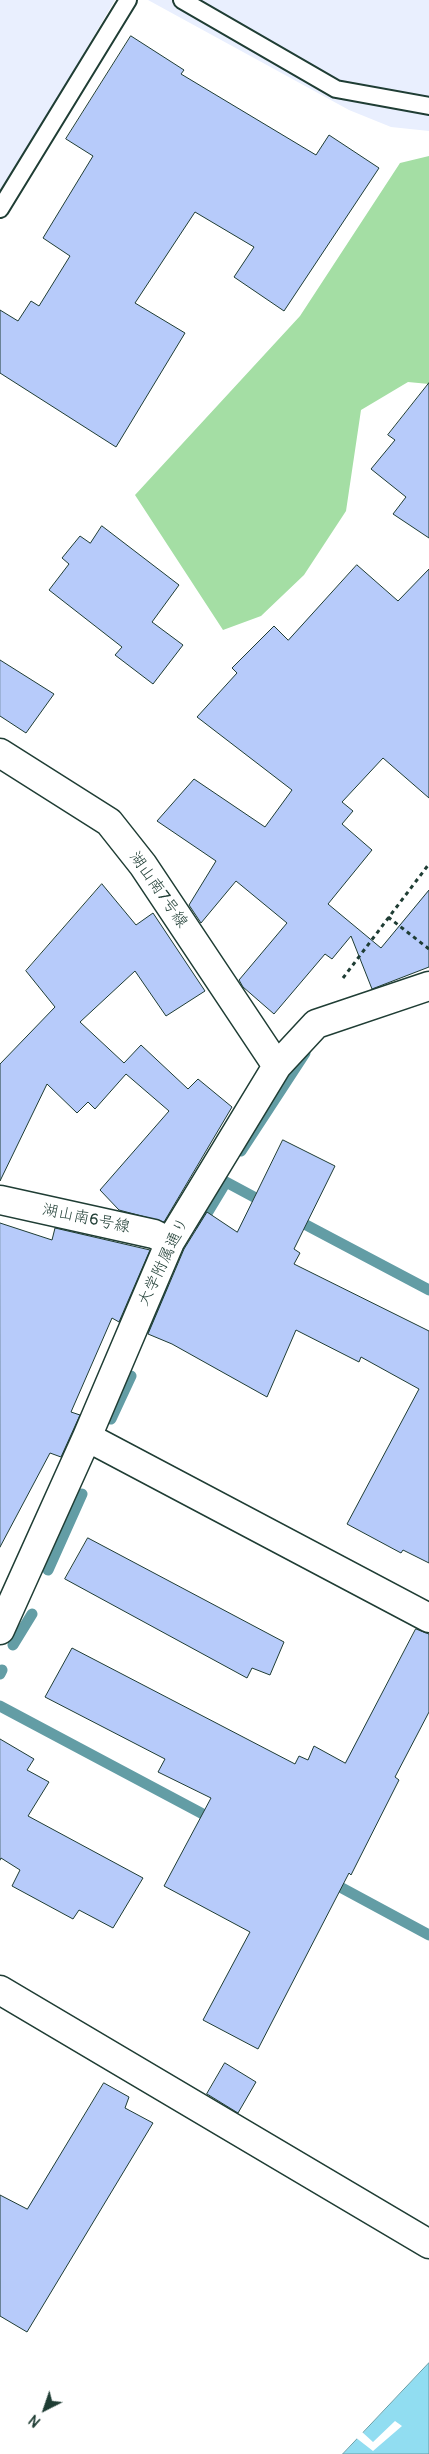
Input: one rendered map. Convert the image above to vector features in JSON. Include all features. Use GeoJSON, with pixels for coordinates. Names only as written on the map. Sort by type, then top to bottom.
{"type":"FeatureCollection","features":[{"type":"Feature","properties":{"kind":"street","name":"湖山南7号線"},"geometry":{"type":"LineString","coordinates":[[0,752],[109,822],[143,865],[277,1066]]}},
{"type":"Feature","properties":{"kind":"street","name":"大学附属通り"},"geometry":{"type":"LineString","coordinates":[[0,1630],[87,1437],[170,1242],[277,1066],[316,1024],[429,986]]}},
{"type":"Feature","properties":{"kind":"street","name":"湖山南6号線"},"geometry":{"type":"LineString","coordinates":[[0,1200],[154,1234],[170,1242]]}},
{"type":"Feature","properties":{"kind":"street"},"geometry":{"type":"LineString","coordinates":[[87,1437],[429,1618]]}},
{"type":"Feature","properties":{"kind":"street"},"geometry":{"type":"LineString","coordinates":[[0,1990],[429,2244]]}},
{"type":"Feature","properties":{"kind":"lane"},"geometry":{"type":"LineString","coordinates":[[0,209],[128,0]]}},
{"type":"Feature","properties":{"kind":"lane"},"geometry":{"type":"LineString","coordinates":[[182,0],[336,89],[429,106]]}},
{"type":"Feature","properties":{"kind":"path"},"geometry":{"type":"LineString","coordinates":[[316,1024],[332,994],[429,864]]}},
{"type":"Feature","properties":{"kind":"path"},"geometry":{"type":"LineString","coordinates":[[388,917],[429,949]]}},
{"type":"Feature","properties":{"kind":"shaded area"},"geometry":{"type":"Polygon","coordinates":[[[0,0],[115,0],[0,196],[0,0]]]}},
{"type":"Feature","properties":{"kind":"shaded area"},"geometry":{"type":"Polygon","coordinates":[[[148,0],[429,0],[429,131],[391,127],[349,110],[148,0]]]}},
{"type":"Feature","properties":{"kind":"green space"},"geometry":{"type":"Polygon","coordinates":[[[429,156],[429,384],[408,382],[361,410],[346,511],[304,575],[261,616],[223,630],[135,495],[300,316],[400,163],[429,156]]]}},
{"type":"Feature","properties":{"kind":"water"},"geometry":{"type":"Polygon","coordinates":[[[429,2363],[429,2454],[343,2454],[429,2363]]]}},
{"type":"Feature","properties":{"kind":"pier"},"geometry":{"type":"Polygon","coordinates":[[[395,2421],[402,2426],[373,2451],[355,2437],[361,2431],[373,2442],[395,2421]]]}},
{"type":"Feature","properties":{"kind":"building"},"geometry":{"type":"Polygon","coordinates":[[[131,36],[184,70],[181,74],[316,155],[329,135],[379,168],[284,311],[234,277],[254,247],[195,212],[135,303],[185,333],[116,447],[0,373],[0,310],[18,321],[31,301],[39,306],[70,256],[43,238],[93,156],[66,139],[131,36]]]}},
{"type":"Feature","properties":{"kind":"building"},"geometry":{"type":"Polygon","coordinates":[[[429,383],[429,538],[393,514],[406,497],[371,469],[395,440],[388,435],[429,383]]]}},
{"type":"Feature","properties":{"kind":"building"},"geometry":{"type":"Polygon","coordinates":[[[102,526],[179,585],[152,622],[183,645],[153,684],[115,655],[122,647],[49,590],[69,564],[62,558],[80,536],[90,543],[102,526]]]}},
{"type":"Feature","properties":{"kind":"building"},"geometry":{"type":"Polygon","coordinates":[[[357,565],[398,601],[429,569],[429,798],[383,758],[342,802],[353,811],[342,824],[372,850],[328,904],[381,948],[429,890],[429,967],[372,989],[351,936],[332,959],[325,954],[274,1014],[243,987],[239,980],[287,923],[236,881],[201,923],[189,905],[216,861],[157,821],[194,779],[265,827],[292,790],[197,717],[237,673],[232,668],[274,626],[288,640],[357,565]]]}},
{"type":"Feature","properties":{"kind":"building"},"geometry":{"type":"Polygon","coordinates":[[[0,660],[54,694],[26,733],[0,716],[0,660]]]}},
{"type":"Feature","properties":{"kind":"building"},"geometry":{"type":"Polygon","coordinates":[[[102,884],[136,925],[153,913],[205,991],[166,1016],[135,971],[80,1022],[124,1063],[141,1045],[188,1089],[198,1079],[232,1107],[164,1222],[119,1210],[100,1190],[169,1111],[126,1074],[95,1109],[88,1102],[77,1113],[47,1084],[0,1181],[0,1064],[55,1007],[26,971],[102,884]]]}},
{"type":"Feature","properties":{"kind":"building"},"geometry":{"type":"Polygon","coordinates":[[[283,1140],[335,1166],[294,1249],[300,1253],[294,1264],[429,1331],[429,1563],[403,1550],[401,1553],[347,1524],[419,1389],[361,1357],[359,1362],[296,1330],[267,1397],[172,1344],[148,1334],[184,1249],[207,1212],[237,1232],[283,1140]]]}},
{"type":"Feature","properties":{"kind":"building"},"geometry":{"type":"Polygon","coordinates":[[[0,1223],[52,1240],[55,1228],[150,1250],[119,1322],[112,1318],[71,1412],[80,1415],[61,1457],[50,1453],[0,1547],[0,1223]]]}},
{"type":"Feature","properties":{"kind":"building"},"geometry":{"type":"Polygon","coordinates":[[[88,1538],[284,1642],[270,1675],[252,1668],[247,1678],[65,1579],[88,1538]]]}},
{"type":"Feature","properties":{"kind":"building"},"geometry":{"type":"Polygon","coordinates":[[[416,1629],[429,1634],[429,1712],[395,1777],[399,1780],[351,1875],[349,1873],[258,2049],[203,2020],[250,1932],[164,1886],[211,1798],[158,1772],[165,1759],[45,1697],[72,1648],[295,1764],[299,1756],[308,1760],[314,1746],[345,1763],[416,1629]]]}},
{"type":"Feature","properties":{"kind":"building"},"geometry":{"type":"Polygon","coordinates":[[[0,1739],[34,1759],[27,1770],[49,1782],[28,1816],[143,1878],[113,1928],[79,1910],[73,1919],[12,1886],[20,1870],[1,1858],[0,1860],[0,1739]]]}},
{"type":"Feature","properties":{"kind":"building"},"geometry":{"type":"Polygon","coordinates":[[[225,2063],[256,2082],[238,2113],[207,2094],[225,2063]]]}},
{"type":"Feature","properties":{"kind":"building"},"geometry":{"type":"Polygon","coordinates":[[[104,2083],[129,2097],[125,2108],[153,2123],[27,2332],[0,2316],[0,2195],[27,2209],[104,2083]]]}},
{"type":"Feature","properties":{"kind":"waterway"},"geometry":{"type":"LineString","coordinates":[[241,1151],[305,1053]]}},
{"type":"Feature","properties":{"kind":"waterway"},"geometry":{"type":"LineString","coordinates":[[200,1225],[226,1182],[267,1204]]}},
{"type":"Feature","properties":{"kind":"waterway"},"geometry":{"type":"LineString","coordinates":[[293,1218],[429,1290]]}},
{"type":"Feature","properties":{"kind":"waterway"},"geometry":{"type":"LineString","coordinates":[[148,1327],[166,1290]]}},
{"type":"Feature","properties":{"kind":"waterway"},"geometry":{"type":"LineString","coordinates":[[111,1419],[131,1376]]}},
{"type":"Feature","properties":{"kind":"waterway"},"geometry":{"type":"LineString","coordinates":[[48,1570],[82,1494]]}},
{"type":"Feature","properties":{"kind":"waterway"},"geometry":{"type":"LineString","coordinates":[[13,1645],[32,1614]]}},
{"type":"Feature","properties":{"kind":"waterway"},"geometry":{"type":"LineString","coordinates":[[0,1674],[2,1670]]}},
{"type":"Feature","properties":{"kind":"waterway"},"geometry":{"type":"LineString","coordinates":[[0,1706],[216,1821]]}},
{"type":"Feature","properties":{"kind":"waterway"},"geometry":{"type":"LineString","coordinates":[[329,1881],[429,1935]]}}]}
